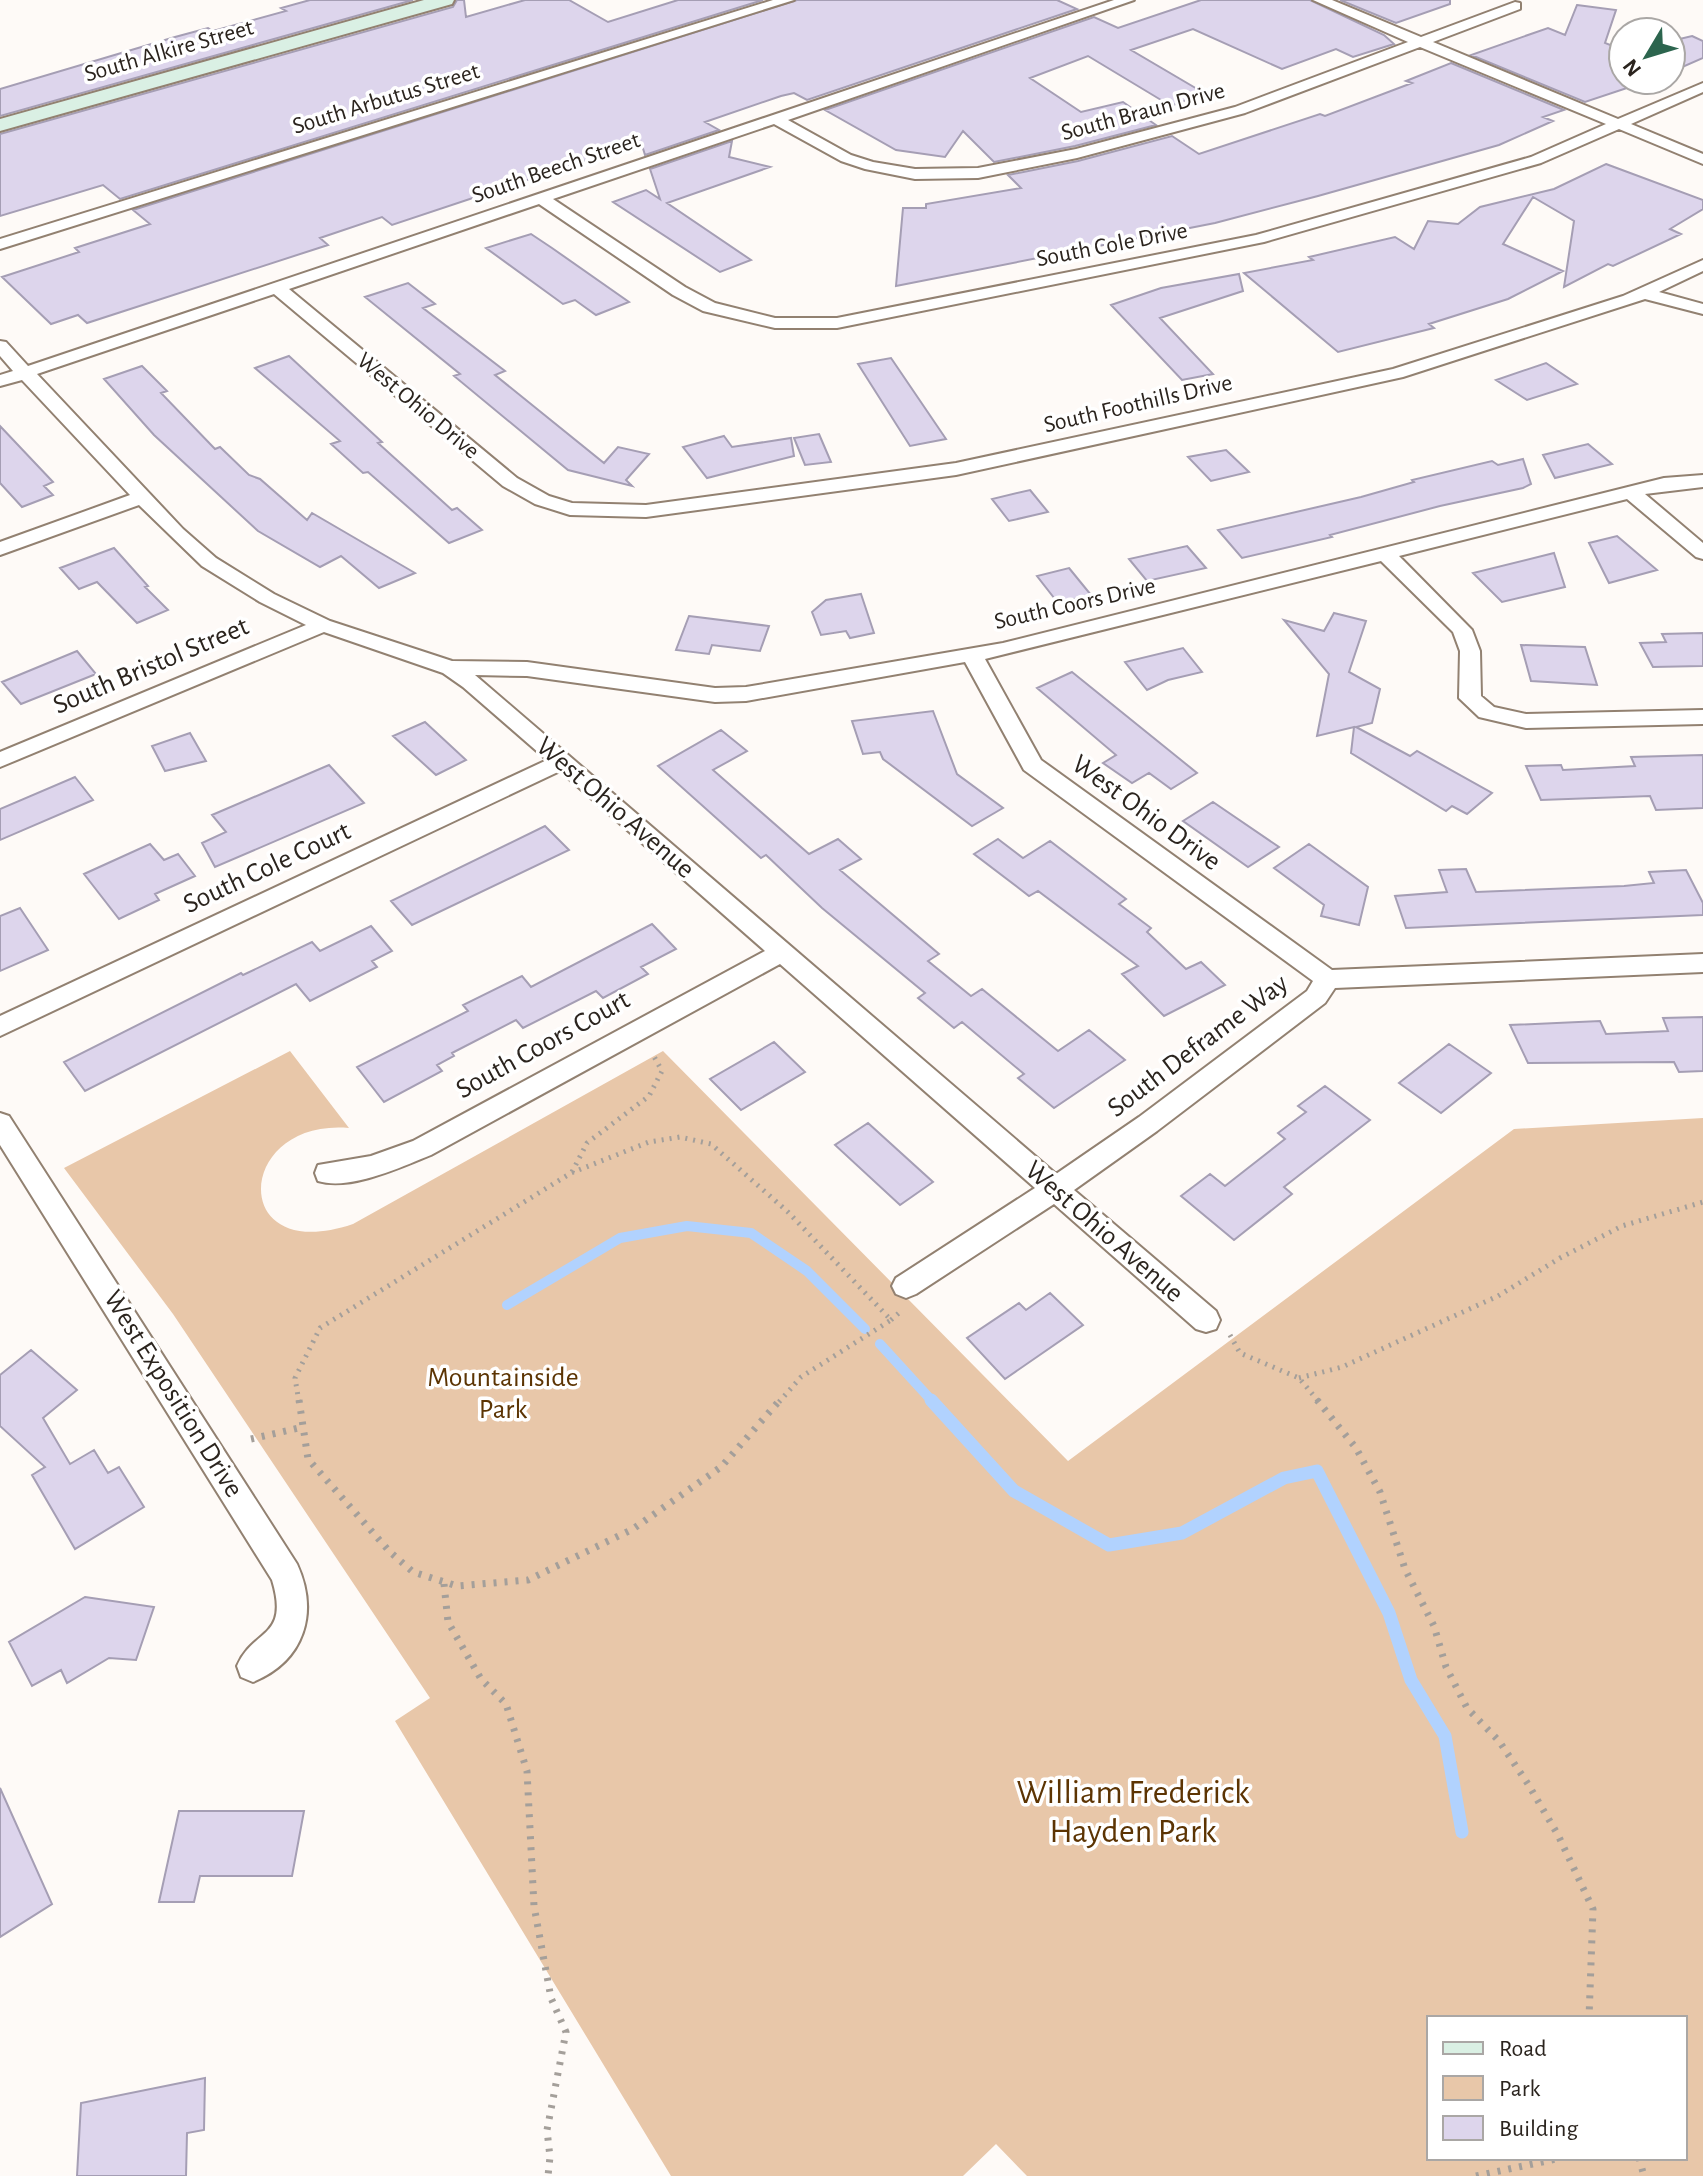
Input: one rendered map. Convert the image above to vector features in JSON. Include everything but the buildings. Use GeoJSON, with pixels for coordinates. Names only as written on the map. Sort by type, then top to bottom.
{"type":"FeatureCollection","features":[{"type":"Feature","properties":{"kind":"street","name":"South Alkire Street"},"geometry":{"type":"LineString","coordinates":[[0,125],[445,0]]}},
{"type":"Feature","properties":{"kind":"street","name":"South Arbutus Street"},"geometry":{"type":"LineString","coordinates":[[0,244],[787,0]]}},
{"type":"Feature","properties":{"kind":"street","name":"South Beech Street"},"geometry":{"type":"LineString","coordinates":[[0,381],[1127,0]]}},
{"type":"Feature","properties":{"kind":"street"},"geometry":{"type":"LineString","coordinates":[[1320,0],[1703,159]]}},
{"type":"Feature","properties":{"kind":"street","name":"South Braun Drive"},"geometry":{"type":"LineString","coordinates":[[776,119],[846,158],[870,166],[915,174],[978,173],[1059,157],[1231,113],[1515,6]]}},
{"type":"Feature","properties":{"kind":"street","name":"South Cole Drive"},"geometry":{"type":"LineString","coordinates":[[541,198],[679,291],[709,307],[755,320],[818,324],[854,320],[1258,239],[1536,160],[1703,87]]}},
{"type":"Feature","properties":{"kind":"street","name":"South Foothills Drive"},"geometry":{"type":"LineString","coordinates":[[570,509],[624,512],[668,510],[956,469],[1397,373],[1647,294],[1703,265]]}},
{"type":"Feature","properties":{"kind":"street","name":"West Ohio Drive"},"geometry":{"type":"LineString","coordinates":[[276,287],[510,482],[542,500],[570,509]]}},
{"type":"Feature","properties":{"kind":"street"},"geometry":{"type":"LineString","coordinates":[[1647,294],[1703,309]]}},
{"type":"Feature","properties":{"kind":"street","name":"West Ohio Avenue"},"geometry":{"type":"LineString","coordinates":[[0,346],[142,497],[209,562],[257,593],[323,625],[450,668],[471,682],[1206,1320]]}},
{"type":"Feature","properties":{"kind":"street","name":"South Coors Drive"},"geometry":{"type":"LineString","coordinates":[[450,668],[527,669],[732,695],[972,655],[1664,484],[1703,481]]}},
{"type":"Feature","properties":{"kind":"street"},"geometry":{"type":"LineString","coordinates":[[1632,493],[1703,553]]}},
{"type":"Feature","properties":{"kind":"street"},"geometry":{"type":"LineString","coordinates":[[0,549],[142,497]]}},
{"type":"Feature","properties":{"kind":"street"},"geometry":{"type":"LineString","coordinates":[[1385,553],[1462,630],[1470,651],[1470,698],[1487,712],[1526,721],[1703,717]]}},
{"type":"Feature","properties":{"kind":"street","name":"South Bristol Street"},"geometry":{"type":"LineString","coordinates":[[0,760],[323,625]]}},
{"type":"Feature","properties":{"kind":"street","name":"West Ohio Drive"},"geometry":{"type":"LineString","coordinates":[[972,655],[1032,765],[1281,948],[1328,979]]}},
{"type":"Feature","properties":{"kind":"street","name":"South Cole Court"},"geometry":{"type":"LineString","coordinates":[[0,1027],[560,762]]}},
{"type":"Feature","properties":{"kind":"street","name":"South Coors Court"},"geometry":{"type":"LineString","coordinates":[[328,1173],[373,1166],[422,1148],[781,953]]}},
{"type":"Feature","properties":{"kind":"street","name":"South Deframe Way"},"geometry":{"type":"LineString","coordinates":[[906,1286],[1148,1124],[1316,997],[1328,979],[1703,963]]}},
{"type":"Feature","properties":{"kind":"street","name":"West Exposition Drive"},"geometry":{"type":"LineString","coordinates":[[0,1123],[286,1574],[294,1594],[293,1620],[284,1639],[268,1657],[253,1666]]}},
{"type":"Feature","properties":{"kind":"path"},"geometry":{"type":"LineString","coordinates":[[571,1173],[587,1143],[649,1096],[662,1071],[652,1053]]}},
{"type":"Feature","properties":{"kind":"path"},"geometry":{"type":"LineString","coordinates":[[680,1137],[711,1144],[788,1212],[891,1320],[801,1377],[721,1467],[633,1529],[528,1580],[457,1586],[444,1584],[413,1572],[390,1552],[308,1459],[295,1378],[320,1328],[419,1264],[571,1173],[649,1142],[680,1137]]}},
{"type":"Feature","properties":{"kind":"path"},"geometry":{"type":"LineString","coordinates":[[1299,1378],[1342,1367],[1498,1296],[1560,1258],[1622,1226],[1703,1202]]}},
{"type":"Feature","properties":{"kind":"path"},"geometry":{"type":"LineString","coordinates":[[1206,1320],[1227,1329],[1240,1353],[1299,1378],[1356,1448],[1380,1492],[1405,1569],[1434,1626],[1446,1667],[1467,1708],[1506,1752],[1558,1835],[1581,1879],[1593,1909],[1589,2016]]}},
{"type":"Feature","properties":{"kind":"path"},"geometry":{"type":"LineString","coordinates":[[251,1439],[303,1427]]}},
{"type":"Feature","properties":{"kind":"path"},"geometry":{"type":"LineString","coordinates":[[444,1584],[448,1622],[481,1679],[506,1704],[527,1771],[534,1906],[551,1998],[566,2032],[547,2130],[550,2157],[548,2176]]}},
{"type":"Feature","properties":{"kind":"path"},"geometry":{"type":"LineString","coordinates":[[1476,2176],[1552,2160]]}},
{"type":"Feature","properties":{"kind":"green space","name":"William Frederick Hayden Park"},"geometry":{"type":"Polygon","coordinates":[[[290,1051],[349,1128],[311,1131],[284,1145],[267,1165],[261,1188],[266,1210],[283,1226],[312,1232],[353,1224],[663,1051],[1068,1461],[1514,1129],[1703,1118],[1703,2176],[1027,2176],[996,2144],[963,2176],[671,2176],[395,1721],[430,1698],[173,1314],[64,1168],[290,1051]]]}},
{"type":"Feature","properties":{"kind":"waterway"},"geometry":{"type":"LineString","coordinates":[[507,1305],[620,1238],[687,1226],[751,1233],[807,1271],[865,1329]]}},
{"type":"Feature","properties":{"kind":"waterway"},"geometry":{"type":"LineString","coordinates":[[880,1344],[933,1402]]}},
{"type":"Feature","properties":{"kind":"waterway"},"geometry":{"type":"LineString","coordinates":[[931,1400],[1014,1491],[1109,1545],[1182,1533],[1284,1478],[1317,1471],[1389,1613],[1411,1680],[1445,1736],[1462,1832]]}},
{"type":"Feature","properties":{"kind":"park label","name":"Mountainside Park"},"geometry":{"type":"Point","coordinates":[503,1394]}}]}
